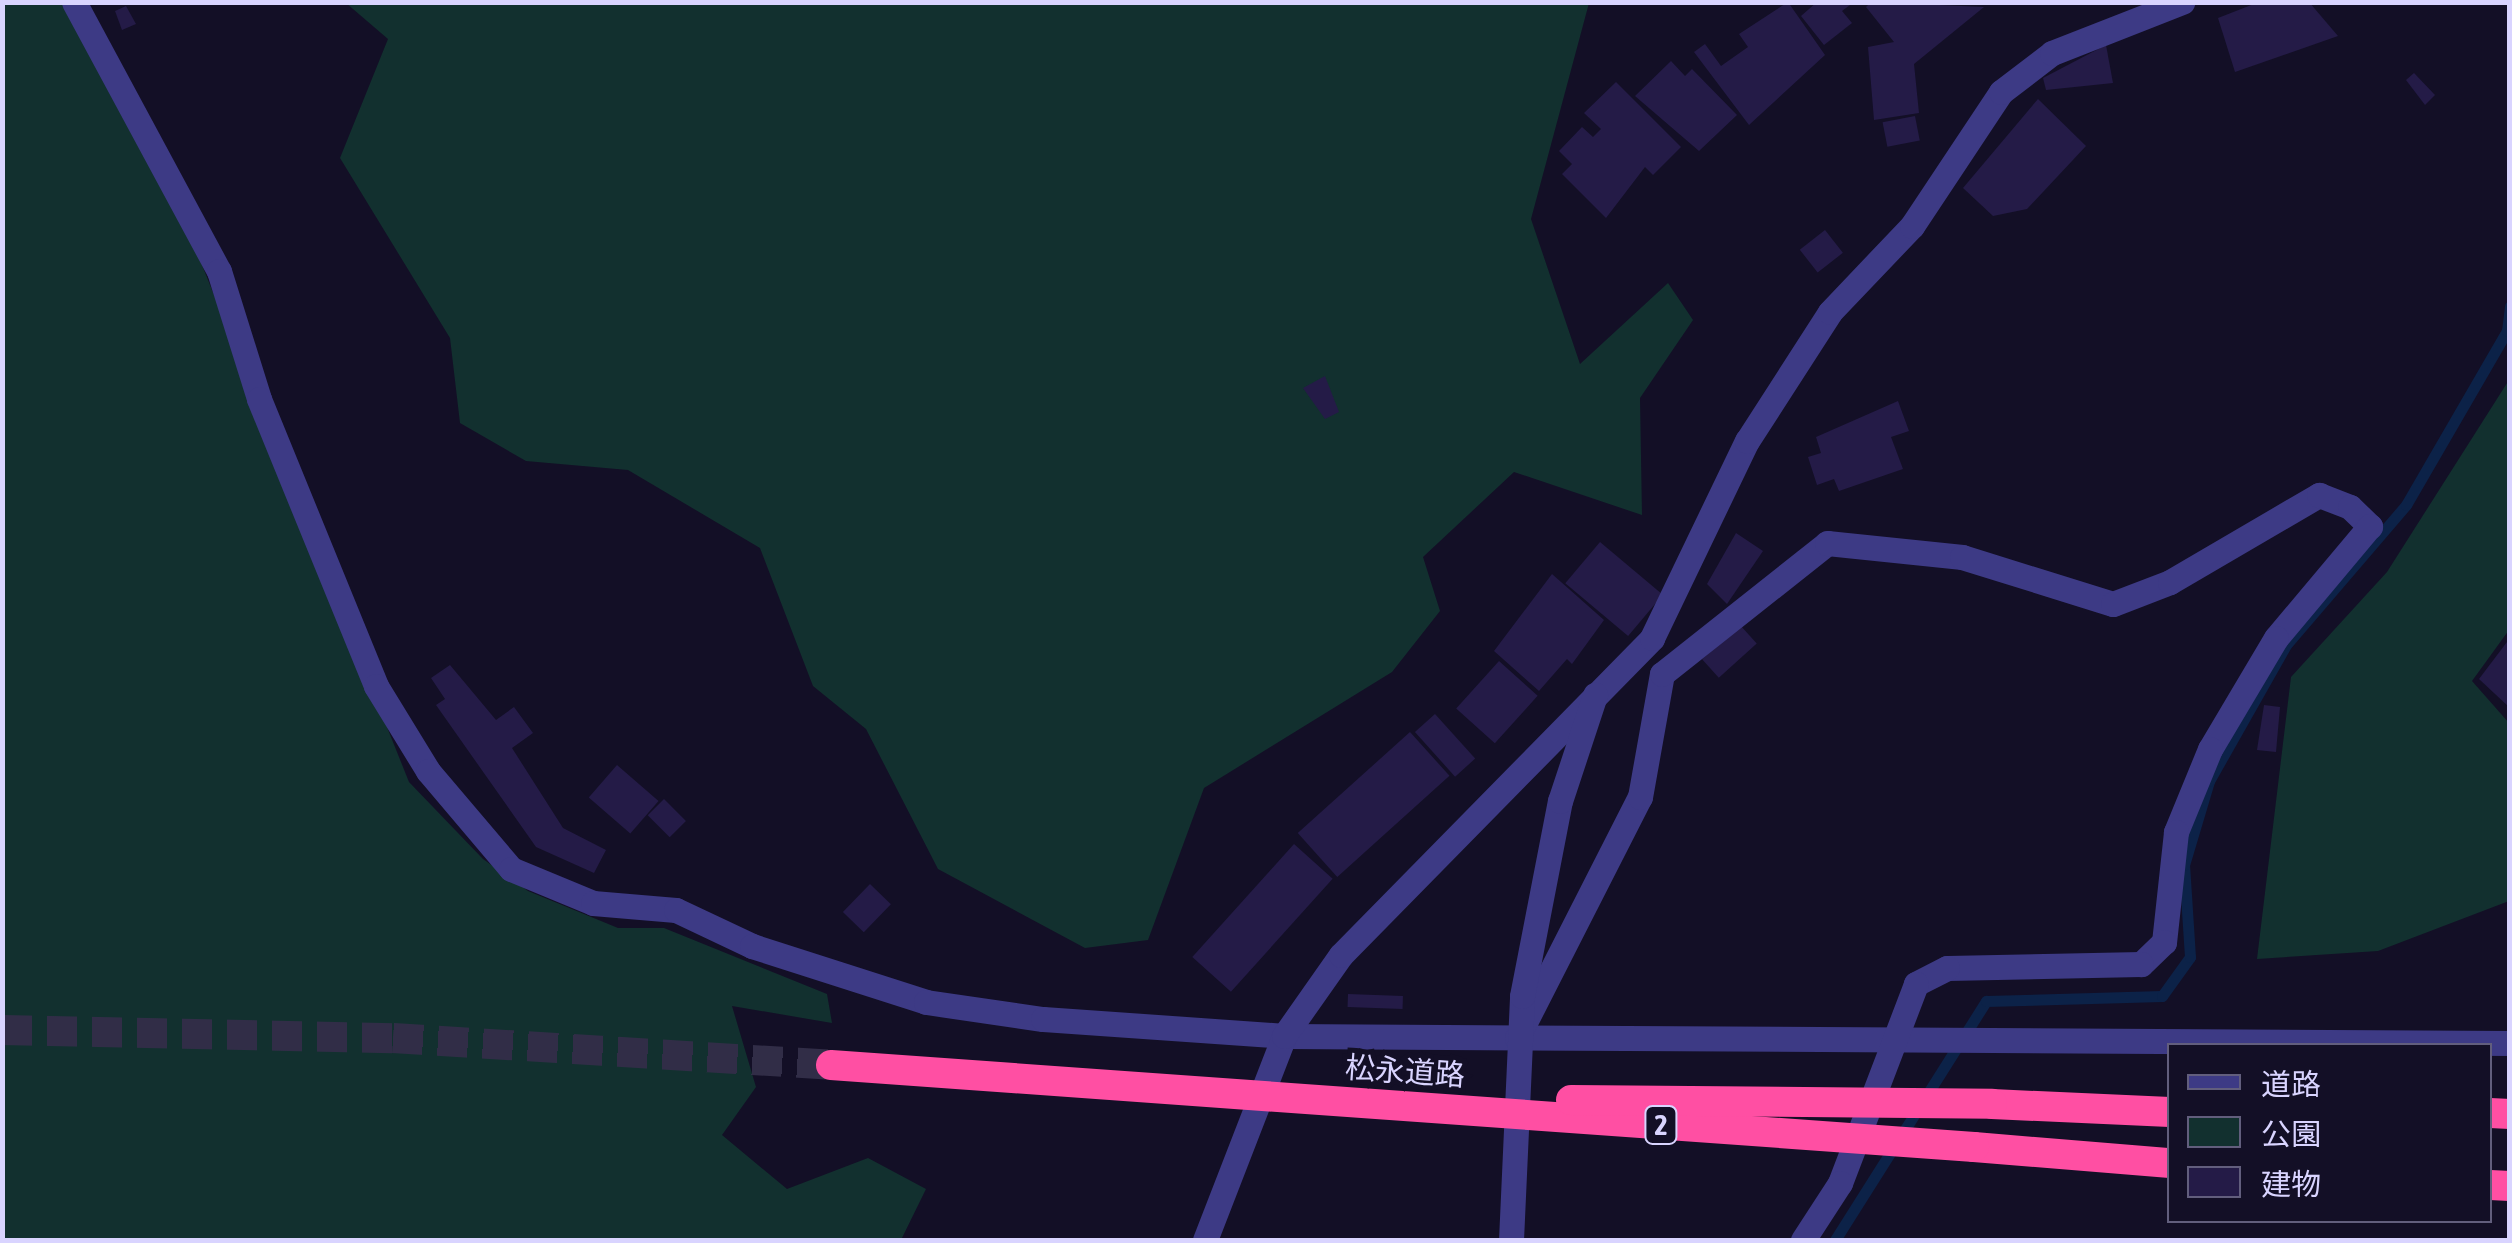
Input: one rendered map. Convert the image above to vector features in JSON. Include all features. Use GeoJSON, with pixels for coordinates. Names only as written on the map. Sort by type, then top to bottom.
{"type":"FeatureCollection","features":[{"type":"Feature","properties":{"kind":"highway","name":"松永道路"},"geometry":{"type":"LineString","coordinates":[[831,1064],[2167,1163]]}},
{"type":"Feature","properties":{"kind":"highway"},"geometry":{"type":"LineString","coordinates":[[1348,1102],[1992,1104],[2167,1112]]}},
{"type":"Feature","properties":{"kind":"street"},"geometry":{"type":"LineString","coordinates":[[74,2],[219,271],[260,399],[376,686],[428,771],[511,869],[593,903],[676,910],[752,946],[926,1002],[1043,1019],[1284,1036],[2303,1043]]}},
{"type":"Feature","properties":{"kind":"street"},"geometry":{"type":"LineString","coordinates":[[1205,1240],[1284,1036],[1341,954],[1652,638],[1747,441],[1830,312],[1912,226],[2001,92],[2052,53],[2182,2]]}},
{"type":"Feature","properties":{"kind":"street"},"geometry":{"type":"LineString","coordinates":[[1517,1038],[1640,797],[1662,674],[1827,544],[1962,557],[2114,604],[2170,582],[2319,495],[2350,508],[2370,526],[2276,638],[2210,749],[2176,832],[2164,942],[2141,964],[1948,968],[1916,984],[1890,1041],[1884,1078],[1840,1184],[1803,1240]]}},
{"type":"Feature","properties":{"kind":"street"},"geometry":{"type":"LineString","coordinates":[[1511,1240],[1517,1038],[1560,801],[1595,695]]}},
{"type":"Feature","properties":{"kind":"green space"},"geometry":{"type":"Polygon","coordinates":[[[2,3],[64,3],[192,240],[409,782],[483,859],[528,891],[618,928],[664,928],[827,994],[832,1023],[732,1006],[756,1087],[722,1135],[787,1189],[868,1158],[926,1189],[901,1240],[3,1240],[2,3]]]}},
{"type":"Feature","properties":{"kind":"green space"},"geometry":{"type":"Polygon","coordinates":[[[346,3],[1589,3],[1531,219],[1580,364],[1668,283],[1693,320],[1640,398],[1642,515],[1514,472],[1423,557],[1440,611],[1392,672],[1204,788],[1148,940],[1085,948],[938,869],[866,729],[813,686],[760,548],[628,470],[526,461],[460,423],[450,338],[340,158],[388,39],[346,3]]]}},
{"type":"Feature","properties":{"kind":"green space"},"geometry":{"type":"Polygon","coordinates":[[[2509,380],[2509,630],[2472,681],[2509,723],[2509,901],[2378,951],[2257,959],[2291,677],[2387,572],[2509,380]]]}},
{"type":"Feature","properties":{"kind":"building"},"geometry":{"type":"Polygon","coordinates":[[[1788,2],[1825,55],[1749,125],[1694,52],[1705,44],[1721,66],[1748,47],[1739,34],[1788,2]]]}},
{"type":"Feature","properties":{"kind":"building"},"geometry":{"type":"Polygon","coordinates":[[[1817,2],[1850,5],[1842,11],[1852,23],[1824,45],[1801,16],[1817,2]]]}},
{"type":"Feature","properties":{"kind":"building"},"geometry":{"type":"Polygon","coordinates":[[[1871,2],[1984,7],[1914,64],[1919,113],[1874,120],[1868,47],[1894,42],[1866,7],[1871,2]]]}},
{"type":"Feature","properties":{"kind":"building"},"geometry":{"type":"Polygon","coordinates":[[[2259,2],[2309,2],[2338,36],[2235,72],[2218,18],[2259,2]]]}},
{"type":"Feature","properties":{"kind":"building"},"geometry":{"type":"Polygon","coordinates":[[[126,6],[136,24],[122,30],[115,11],[126,6]]]}},
{"type":"Feature","properties":{"kind":"building"},"geometry":{"type":"Polygon","coordinates":[[[2106,45],[2113,83],[2046,90],[2043,78],[2106,45]]]}},
{"type":"Feature","properties":{"kind":"building"},"geometry":{"type":"Polygon","coordinates":[[[1671,61],[1685,76],[1692,69],[1737,115],[1699,151],[1635,96],[1671,61]]]}},
{"type":"Feature","properties":{"kind":"building"},"geometry":{"type":"Polygon","coordinates":[[[2414,73],[2435,95],[2425,105],[2406,80],[2414,73]]]}},
{"type":"Feature","properties":{"kind":"building"},"geometry":{"type":"Polygon","coordinates":[[[1616,82],[1681,147],[1653,175],[1645,167],[1606,218],[1562,174],[1572,164],[1559,151],[1582,127],[1593,137],[1601,129],[1584,113],[1616,82]]]}},
{"type":"Feature","properties":{"kind":"building"},"geometry":{"type":"Polygon","coordinates":[[[2038,99],[2086,146],[2027,209],[1993,216],[1963,188],[2038,99]]]}},
{"type":"Feature","properties":{"kind":"building"},"geometry":{"type":"Polygon","coordinates":[[[1915,116],[1920,141],[1887,147],[1883,122],[1915,116]]]}},
{"type":"Feature","properties":{"kind":"building"},"geometry":{"type":"Polygon","coordinates":[[[1825,230],[1843,253],[1818,273],[1800,250],[1825,230]]]}},
{"type":"Feature","properties":{"kind":"building"},"geometry":{"type":"Polygon","coordinates":[[[1325,376],[1339,412],[1325,419],[1303,388],[1325,376]]]}},
{"type":"Feature","properties":{"kind":"building"},"geometry":{"type":"Polygon","coordinates":[[[1898,401],[1909,431],[1891,437],[1903,469],[1839,491],[1834,479],[1817,485],[1808,457],[1821,453],[1816,437],[1898,401]]]}},
{"type":"Feature","properties":{"kind":"building"},"geometry":{"type":"Polygon","coordinates":[[[1736,533],[1763,551],[1727,604],[1707,584],[1736,533]]]}},
{"type":"Feature","properties":{"kind":"building"},"geometry":{"type":"Polygon","coordinates":[[[1600,542],[1663,595],[1628,636],[1565,583],[1600,542]]]}},
{"type":"Feature","properties":{"kind":"building"},"geometry":{"type":"Polygon","coordinates":[[[1552,574],[1604,620],[1572,664],[1567,659],[1539,691],[1494,651],[1552,574]]]}},
{"type":"Feature","properties":{"kind":"building"},"geometry":{"type":"Polygon","coordinates":[[[1740,625],[1757,644],[1719,678],[1702,659],[1740,625]]]}},
{"type":"Feature","properties":{"kind":"building"},"geometry":{"type":"Polygon","coordinates":[[[2510,638],[2510,708],[2479,679],[2510,638]]]}},
{"type":"Feature","properties":{"kind":"building"},"geometry":{"type":"Polygon","coordinates":[[[1499,661],[1538,696],[1495,743],[1456,709],[1499,661]]]}},
{"type":"Feature","properties":{"kind":"building"},"geometry":{"type":"Polygon","coordinates":[[[450,665],[496,720],[514,707],[533,733],[512,748],[563,828],[606,850],[594,873],[536,847],[436,705],[445,699],[431,678],[450,665]]]}},
{"type":"Feature","properties":{"kind":"building"},"geometry":{"type":"Polygon","coordinates":[[[2264,705],[2280,707],[2276,752],[2257,750],[2264,705]]]}},
{"type":"Feature","properties":{"kind":"building"},"geometry":{"type":"Polygon","coordinates":[[[1435,714],[1475,759],[1455,777],[1415,732],[1435,714]]]}},
{"type":"Feature","properties":{"kind":"building"},"geometry":{"type":"Polygon","coordinates":[[[1410,732],[1449,776],[1337,877],[1298,833],[1410,732]]]}},
{"type":"Feature","properties":{"kind":"building"},"geometry":{"type":"Polygon","coordinates":[[[617,765],[659,801],[630,834],[589,797],[617,765]]]}},
{"type":"Feature","properties":{"kind":"building"},"geometry":{"type":"Polygon","coordinates":[[[664,799],[686,821],[670,837],[648,815],[664,799]]]}},
{"type":"Feature","properties":{"kind":"building"},"geometry":{"type":"Polygon","coordinates":[[[1294,844],[1333,879],[1231,992],[1192,957],[1294,844]]]}},
{"type":"Feature","properties":{"kind":"building"},"geometry":{"type":"Polygon","coordinates":[[[870,884],[891,904],[864,932],[843,912],[870,884]]]}},
{"type":"Feature","properties":{"kind":"building"},"geometry":{"type":"Polygon","coordinates":[[[1348,994],[1403,996],[1403,1009],[1348,1007],[1348,994]]]}},
{"type":"Feature","properties":{"kind":"waterway"},"geometry":{"type":"LineString","coordinates":[[1835,1240],[1986,1001],[2162,996],[2190,957],[2184,865],[2209,781],[2286,645],[2406,505],[2507,331],[2510,306]]}},
{"type":"Feature","properties":{"kind":"tunnel"},"geometry":{"type":"LineString","coordinates":[[2,1030],[393,1038],[831,1065]]}}]}
